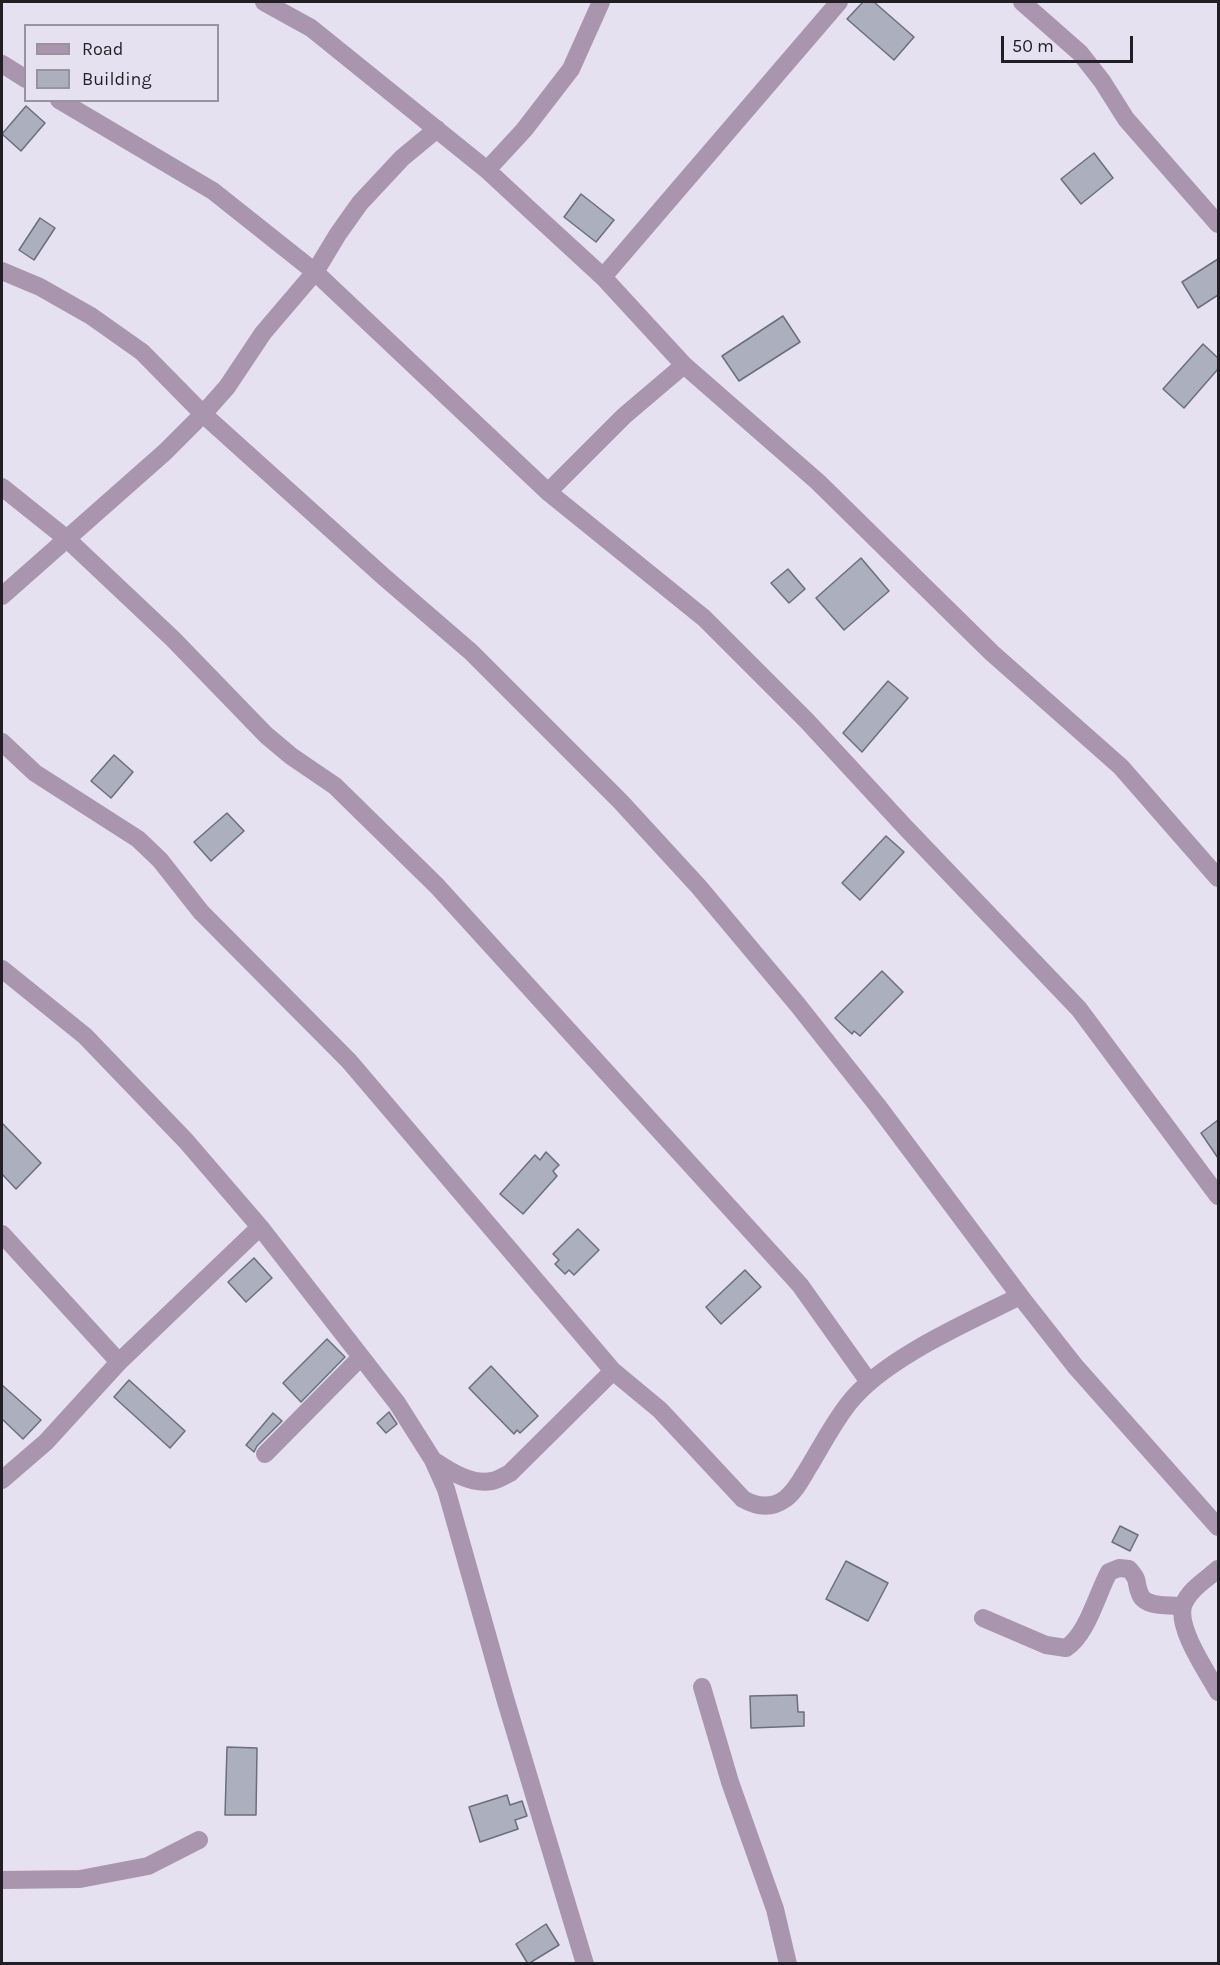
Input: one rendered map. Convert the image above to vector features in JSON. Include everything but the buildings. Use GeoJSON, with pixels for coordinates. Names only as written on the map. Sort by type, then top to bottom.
{"type":"FeatureCollection","features":[{"type":"Feature","properties":{"kind":"street"},"geometry":{"type":"LineString","coordinates":[[264,2],[311,28],[487,170],[603,277],[684,365],[818,482],[992,653],[1120,767],[1218,878]]}},
{"type":"Feature","properties":{"kind":"street"},"geometry":{"type":"LineString","coordinates":[[487,170],[524,130],[571,69],[601,2]]}},
{"type":"Feature","properties":{"kind":"street"},"geometry":{"type":"LineString","coordinates":[[603,277],[839,2]]}},
{"type":"Feature","properties":{"kind":"street"},"geometry":{"type":"LineString","coordinates":[[1022,2],[1080,53],[1102,81],[1126,120],[1218,224]]}},
{"type":"Feature","properties":{"kind":"street"},"geometry":{"type":"LineString","coordinates":[[2,64],[24,78]]}},
{"type":"Feature","properties":{"kind":"street"},"geometry":{"type":"LineString","coordinates":[[62,102],[213,191],[315,272],[548,492],[704,618],[807,721],[1079,1009],[1218,1196]]}},
{"type":"Feature","properties":{"kind":"street"},"geometry":{"type":"LineString","coordinates":[[2,596],[165,452],[203,414],[227,387],[263,333],[315,272],[360,203],[402,158],[437,129]]}},
{"type":"Feature","properties":{"kind":"street"},"geometry":{"type":"LineString","coordinates":[[2,271],[40,288],[91,316],[142,352],[203,414],[471,652],[629,810],[699,887],[797,1004],[878,1105],[1075,1366],[1218,1527]]}},
{"type":"Feature","properties":{"kind":"street"},"geometry":{"type":"LineString","coordinates":[[548,492],[624,416],[684,365]]}},
{"type":"Feature","properties":{"kind":"street"},"geometry":{"type":"LineString","coordinates":[[2,487],[67,539],[173,639],[266,735],[291,756],[335,786],[437,886],[800,1285],[869,1382]]}},
{"type":"Feature","properties":{"kind":"street"},"geometry":{"type":"LineString","coordinates":[[2,742],[35,773],[138,838],[160,860],[201,912],[349,1061],[613,1371],[660,1410],[715,1468],[730,1488],[755,1506],[771,1506],[786,1498],[800,1481],[850,1403],[869,1382],[930,1342],[1020,1296]]}},
{"type":"Feature","properties":{"kind":"street"},"geometry":{"type":"LineString","coordinates":[[2,969],[85,1036],[186,1141],[260,1227],[397,1403],[433,1460],[446,1489],[585,1964]]}},
{"type":"Feature","properties":{"kind":"street"},"geometry":{"type":"LineString","coordinates":[[2,1480],[46,1442],[119,1362],[260,1227]]}},
{"type":"Feature","properties":{"kind":"street"},"geometry":{"type":"LineString","coordinates":[[2,1234],[119,1362]]}},
{"type":"Feature","properties":{"kind":"street"},"geometry":{"type":"LineString","coordinates":[[265,1454],[361,1357]]}},
{"type":"Feature","properties":{"kind":"street"},"geometry":{"type":"LineString","coordinates":[[433,1460],[456,1475],[475,1480],[492,1481],[510,1473],[613,1371]]}},
{"type":"Feature","properties":{"kind":"street"},"geometry":{"type":"LineString","coordinates":[[984,1618],[1046,1645],[1066,1648],[1074,1644],[1080,1634],[1110,1572],[1119,1568],[1128,1569],[1138,1579],[1140,1594],[1144,1600],[1158,1604],[1184,1606]]}},
{"type":"Feature","properties":{"kind":"street"},"geometry":{"type":"LineString","coordinates":[[1218,1569],[1192,1591],[1184,1606],[1183,1620],[1188,1636],[1218,1692]]}},
{"type":"Feature","properties":{"kind":"street"},"geometry":{"type":"LineString","coordinates":[[702,1687],[730,1782],[775,1909],[788,1964]]}},
{"type":"Feature","properties":{"kind":"street"},"geometry":{"type":"LineString","coordinates":[[2,1880],[80,1880],[148,1866],[199,1840]]}}]}
